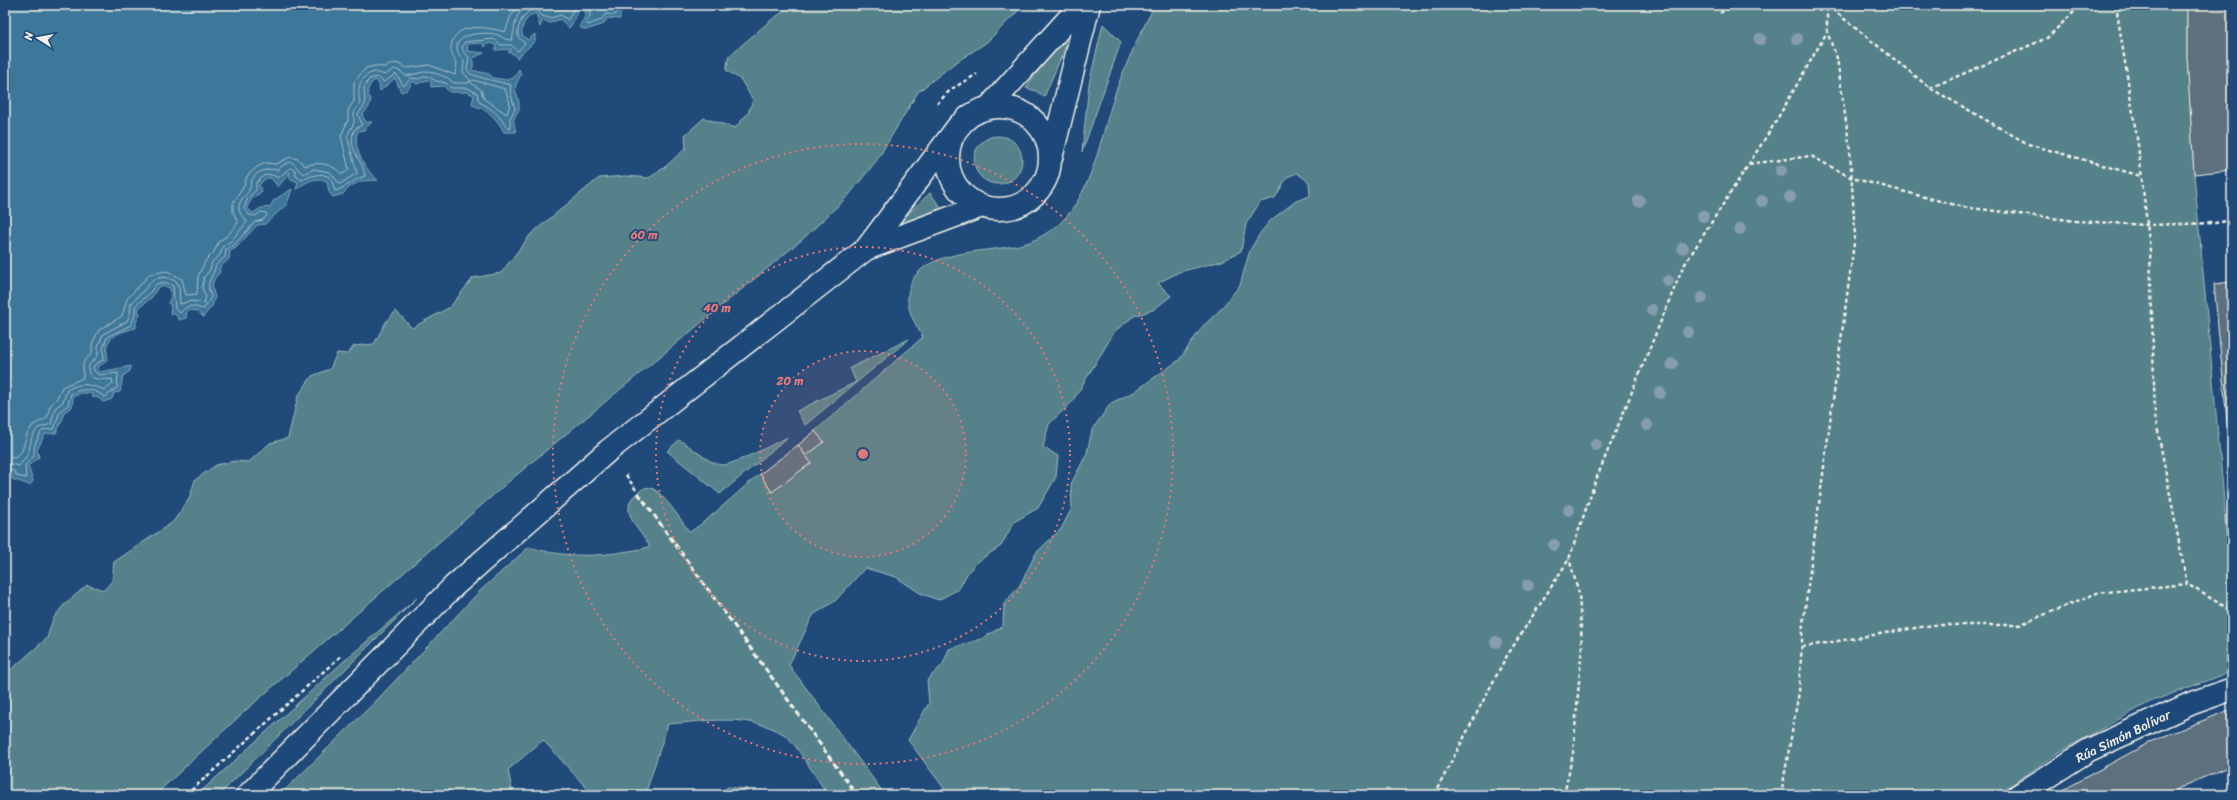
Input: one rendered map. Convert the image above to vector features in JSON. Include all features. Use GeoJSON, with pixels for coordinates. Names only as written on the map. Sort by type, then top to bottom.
{"type":"FeatureCollection","features":[{"type":"Feature","properties":{"kind":"street"},"geometry":{"type":"LineString","coordinates":[[988,108],[1082,5]]}},
{"type":"Feature","properties":{"kind":"street"},"geometry":{"type":"LineString","coordinates":[[959,126],[951,140],[948,156],[950,172],[956,187],[968,199],[982,206],[997,209],[1012,208],[1026,201],[1038,191],[1046,178],[1089,5]]}},
{"type":"Feature","properties":{"kind":"street"},"geometry":{"type":"LineString","coordinates":[[248,795],[454,586],[609,450],[866,249],[959,126],[972,114],[988,108],[1004,107],[1020,111],[1033,119],[1043,132],[1049,147],[1050,163]]}},
{"type":"Feature","properties":{"kind":"street"},"geometry":{"type":"LineString","coordinates":[[866,249],[982,206]]}},
{"type":"Feature","properties":{"kind":"street","name":"Rúa Simón Bolívar"},"geometry":{"type":"LineString","coordinates":[[2019,795],[2089,750],[2190,704],[2232,689]]}},
{"type":"Feature","properties":{"kind":"path"},"geometry":{"type":"LineString","coordinates":[[1720,12],[1734,5]]}},
{"type":"Feature","properties":{"kind":"path"},"geometry":{"type":"LineString","coordinates":[[1827,5],[1930,88],[2028,144],[2141,176]]}},
{"type":"Feature","properties":{"kind":"path"},"geometry":{"type":"LineString","coordinates":[[1781,795],[1799,692],[1802,647],[1855,236],[1850,150],[1837,58],[1827,32],[1827,5]]}},
{"type":"Feature","properties":{"kind":"path"},"geometry":{"type":"LineString","coordinates":[[1930,88],[2047,38],[2081,5]]}},
{"type":"Feature","properties":{"kind":"path"},"geometry":{"type":"LineString","coordinates":[[2116,5],[2120,18],[2150,250],[2155,416],[2187,584]]}},
{"type":"Feature","properties":{"kind":"path"},"geometry":{"type":"LineString","coordinates":[[1434,795],[1505,659],[1569,560],[1595,482],[1683,267],[1775,123],[1827,32]]}},
{"type":"Feature","properties":{"kind":"path"},"geometry":{"type":"LineString","coordinates":[[1749,164],[1811,156],[1852,178],[1963,207],[2076,221],[2147,225],[2215,223],[2232,220]]}},
{"type":"Feature","properties":{"kind":"path"},"geometry":{"type":"LineString","coordinates":[[624,473],[638,493]]}},
{"type":"Feature","properties":{"kind":"path"},"geometry":{"type":"LineString","coordinates":[[1564,795],[1573,753],[1582,646],[1579,592],[1569,560]]}},
{"type":"Feature","properties":{"kind":"path"},"geometry":{"type":"LineString","coordinates":[[1802,647],[1933,625],[2019,625],[2097,594],[2187,584],[2232,611]]}},
{"type":"Feature","properties":{"kind":"green space"},"geometry":{"type":"Polygon","coordinates":[[[806,5],[1024,5],[987,42],[952,65],[918,92],[877,160],[849,195],[804,238],[514,477],[246,710],[155,795],[5,795],[5,675],[47,638],[53,619],[63,606],[87,585],[104,590],[112,581],[114,562],[173,522],[189,499],[195,480],[216,465],[235,461],[249,462],[270,443],[288,438],[298,396],[312,376],[330,369],[337,353],[348,354],[354,346],[374,344],[386,322],[396,311],[412,328],[450,307],[473,278],[501,273],[531,234],[599,178],[626,176],[649,178],[665,167],[686,148],[685,135],[704,118],[735,128],[748,113],[753,100],[741,80],[726,70],[729,56],[771,20],[787,9],[806,5]]]}},
{"type":"Feature","properties":{"kind":"green space"},"geometry":{"type":"Polygon","coordinates":[[[1155,5],[2187,5],[2187,56],[2194,174],[2232,587],[2232,671],[2150,702],[2056,754],[1997,795],[949,795],[908,740],[929,703],[927,680],[943,664],[949,649],[981,639],[1003,626],[1004,604],[1020,585],[1036,553],[1061,529],[1072,508],[1071,484],[1087,453],[1092,430],[1111,403],[1134,392],[1179,360],[1203,326],[1221,309],[1240,285],[1250,250],[1261,232],[1271,220],[1296,201],[1310,196],[1309,182],[1297,173],[1287,177],[1275,198],[1260,202],[1246,224],[1241,251],[1222,261],[1179,272],[1158,283],[1171,296],[1153,310],[1134,316],[1115,331],[1072,402],[1049,424],[1043,447],[1058,456],[1056,477],[1038,508],[1014,522],[1001,546],[980,560],[968,572],[959,589],[938,600],[920,593],[896,577],[865,568],[835,601],[813,615],[789,665],[885,795],[828,795],[800,753],[785,735],[772,728],[758,724],[743,721],[713,720],[668,724],[645,795],[593,795],[543,740],[508,770],[513,795],[280,795],[376,701],[480,591],[529,547],[553,553],[576,555],[611,554],[644,548],[650,546],[632,520],[629,513],[629,506],[631,499],[644,489],[651,488],[656,490],[672,507],[690,532],[760,474],[772,491],[811,463],[806,456],[823,442],[815,431],[923,337],[915,324],[908,303],[909,289],[912,281],[920,270],[946,257],[1027,243],[1039,238],[1053,229],[1066,217],[1077,202],[1094,166],[1120,80],[1134,47],[1155,5]]]}},
{"type":"Feature","properties":{"kind":"green space"},"geometry":{"type":"Polygon","coordinates":[[[1080,13],[1044,97],[1036,91],[1026,88],[1080,13]]]}},
{"type":"Feature","properties":{"kind":"green space"},"geometry":{"type":"Polygon","coordinates":[[[1103,24],[1121,42],[1082,152],[1089,84],[1103,24]]]}},
{"type":"Feature","properties":{"kind":"green space"},"geometry":{"type":"Polygon","coordinates":[[[998,136],[1007,138],[1015,143],[1020,151],[1022,160],[1020,169],[1015,177],[1007,182],[998,184],[989,182],[981,177],[976,169],[974,160],[976,151],[981,143],[989,138],[998,136]]]}},
{"type":"Feature","properties":{"kind":"green space"},"geometry":{"type":"Polygon","coordinates":[[[930,193],[942,209],[885,236],[930,193]]]}},
{"type":"Feature","properties":{"kind":"green space"},"geometry":{"type":"Polygon","coordinates":[[[909,339],[805,425],[797,411],[856,382],[850,368],[909,339]]]}},
{"type":"Feature","properties":{"kind":"green space"},"geometry":{"type":"Polygon","coordinates":[[[788,437],[720,494],[667,451],[679,440],[710,461],[721,465],[726,465],[788,437]]]}},
{"type":"Feature","properties":{"kind":"green space"},"geometry":{"type":"Polygon","coordinates":[[[417,598],[219,795],[197,795],[343,662],[417,598]]]}},
{"type":"Feature","properties":{"kind":"green space"},"geometry":{"type":"Polygon","coordinates":[[[728,787],[747,789],[750,795],[716,795],[728,787]]]}},
{"type":"Feature","properties":{"kind":"water"},"geometry":{"type":"Polygon","coordinates":[[[5,5],[627,5],[620,13],[620,19],[607,18],[604,24],[586,30],[579,27],[586,15],[585,11],[581,9],[577,13],[569,28],[560,19],[550,23],[543,20],[540,27],[536,13],[533,14],[524,24],[522,35],[528,40],[535,34],[535,41],[517,58],[514,54],[508,52],[512,49],[495,50],[496,45],[489,43],[485,47],[482,43],[468,44],[467,51],[484,53],[473,58],[473,67],[471,70],[489,74],[493,78],[507,80],[514,78],[519,69],[521,75],[515,89],[519,102],[519,108],[514,121],[516,132],[504,132],[498,122],[491,115],[472,105],[474,95],[467,92],[449,92],[444,86],[431,87],[431,81],[427,80],[417,84],[413,81],[407,90],[401,92],[395,78],[380,91],[379,84],[376,80],[372,82],[368,89],[368,96],[371,98],[369,107],[362,115],[366,122],[372,122],[364,130],[358,131],[356,144],[365,165],[378,180],[361,181],[351,186],[343,194],[333,197],[329,192],[327,181],[318,179],[311,181],[296,190],[298,182],[289,178],[290,172],[278,187],[271,178],[266,178],[259,185],[262,191],[251,200],[247,207],[250,211],[253,213],[261,208],[270,207],[274,200],[292,189],[287,204],[265,224],[257,225],[236,248],[230,251],[229,259],[219,268],[220,272],[213,281],[212,287],[215,297],[212,306],[203,317],[200,313],[190,310],[187,311],[186,318],[179,320],[175,314],[170,314],[171,305],[168,303],[171,297],[170,288],[164,286],[158,287],[152,297],[138,309],[140,315],[136,322],[136,328],[115,335],[110,340],[107,344],[106,361],[97,367],[100,372],[131,366],[130,371],[123,376],[120,392],[114,393],[112,399],[103,402],[99,398],[92,397],[91,393],[81,393],[73,397],[72,407],[63,413],[63,418],[56,433],[45,434],[37,450],[39,457],[28,466],[33,481],[30,485],[12,479],[12,474],[5,471],[5,5]]]}},
{"type":"Feature","properties":{"kind":"building"},"geometry":{"type":"Polygon","coordinates":[[[2187,5],[2232,5],[2232,170],[2194,174],[2187,56],[2187,5]]]}},
{"type":"Feature","properties":{"kind":"building"},"geometry":{"type":"Polygon","coordinates":[[[2232,282],[2232,474],[2214,284],[2232,282]]]}},
{"type":"Feature","properties":{"kind":"building"},"geometry":{"type":"Polygon","coordinates":[[[815,431],[824,442],[806,456],[798,445],[815,431]]]}},
{"type":"Feature","properties":{"kind":"building"},"geometry":{"type":"Polygon","coordinates":[[[798,445],[811,463],[772,492],[760,474],[798,445]]]}},
{"type":"Feature","properties":{"kind":"building"},"geometry":{"type":"Polygon","coordinates":[[[2225,516],[2232,516],[2232,587],[2225,516]]]}},
{"type":"Feature","properties":{"kind":"building"},"geometry":{"type":"Polygon","coordinates":[[[2232,709],[2232,765],[2168,793],[2169,795],[2053,795],[2152,741],[2232,709]]]}},
{"type":"Feature","properties":{"kind":"railway"},"geometry":{"type":"LineString","coordinates":[[638,493],[857,795]]}}]}
